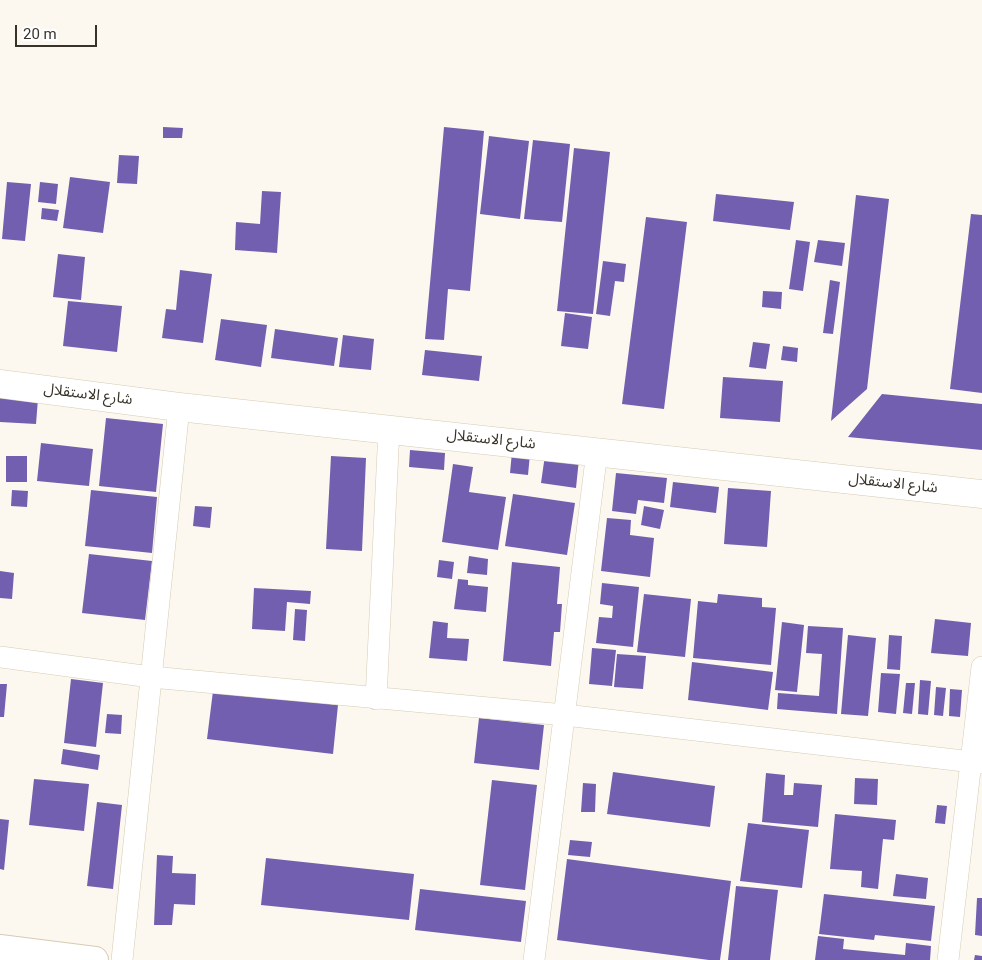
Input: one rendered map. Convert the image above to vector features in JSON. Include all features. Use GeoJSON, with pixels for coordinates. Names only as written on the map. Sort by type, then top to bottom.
{"type":"FeatureCollection","features":[{"type":"Feature","properties":{"kind":"highway","name":"شارع الاستقلال"},"geometry":{"type":"LineString","coordinates":[[0,384],[179,407],[982,494]]}},
{"type":"Feature","properties":{"kind":"street"},"geometry":{"type":"LineString","coordinates":[[122,960],[179,407]]}},
{"type":"Feature","properties":{"kind":"street"},"geometry":{"type":"LineString","coordinates":[[376,699],[388,429]]}},
{"type":"Feature","properties":{"kind":"street"},"geometry":{"type":"LineString","coordinates":[[534,960],[597,451]]}},
{"type":"Feature","properties":{"kind":"street"},"geometry":{"type":"LineString","coordinates":[[0,657],[151,677],[565,715],[977,763]]}},
{"type":"Feature","properties":{"kind":"street"},"geometry":{"type":"LineString","coordinates":[[948,960],[977,763],[982,667]]}},
{"type":"Feature","properties":{"kind":"street"},"geometry":{"type":"LineString","coordinates":[[0,948],[95,960]]}},
{"type":"Feature","properties":{"kind":"building"},"geometry":{"type":"Polygon","coordinates":[[[163,127],[183,128],[182,138],[163,138],[163,127]]]}},
{"type":"Feature","properties":{"kind":"building"},"geometry":{"type":"Polygon","coordinates":[[[444,127],[484,131],[470,291],[448,289],[444,340],[425,339],[444,127]]]}},
{"type":"Feature","properties":{"kind":"building"},"geometry":{"type":"Polygon","coordinates":[[[489,136],[529,141],[520,219],[480,214],[489,136]]]}},
{"type":"Feature","properties":{"kind":"building"},"geometry":{"type":"Polygon","coordinates":[[[533,140],[570,144],[562,222],[524,219],[533,140]]]}},
{"type":"Feature","properties":{"kind":"building"},"geometry":{"type":"Polygon","coordinates":[[[574,148],[610,152],[593,314],[557,311],[574,148]]]}},
{"type":"Feature","properties":{"kind":"building"},"geometry":{"type":"Polygon","coordinates":[[[119,155],[139,156],[137,184],[117,183],[119,155]]]}},
{"type":"Feature","properties":{"kind":"building"},"geometry":{"type":"Polygon","coordinates":[[[70,177],[110,182],[103,233],[63,228],[70,177]]]}},
{"type":"Feature","properties":{"kind":"building"},"geometry":{"type":"Polygon","coordinates":[[[7,182],[31,184],[25,241],[2,239],[7,182]]]}},
{"type":"Feature","properties":{"kind":"building"},"geometry":{"type":"Polygon","coordinates":[[[40,182],[58,184],[56,204],[38,202],[40,182]]]}},
{"type":"Feature","properties":{"kind":"building"},"geometry":{"type":"Polygon","coordinates":[[[262,191],[281,192],[277,253],[235,250],[236,222],[260,224],[262,191]]]}},
{"type":"Feature","properties":{"kind":"building"},"geometry":{"type":"Polygon","coordinates":[[[716,194],[794,202],[790,230],[713,221],[716,194]]]}},
{"type":"Feature","properties":{"kind":"building"},"geometry":{"type":"Polygon","coordinates":[[[856,195],[889,199],[867,389],[831,421],[856,195]]]}},
{"type":"Feature","properties":{"kind":"building"},"geometry":{"type":"Polygon","coordinates":[[[42,208],[59,210],[57,221],[41,219],[42,208]]]}},
{"type":"Feature","properties":{"kind":"building"},"geometry":{"type":"Polygon","coordinates":[[[971,214],[982,215],[982,393],[950,389],[971,214]]]}},
{"type":"Feature","properties":{"kind":"building"},"geometry":{"type":"Polygon","coordinates":[[[646,217],[687,222],[664,409],[622,404],[646,217]]]}},
{"type":"Feature","properties":{"kind":"building"},"geometry":{"type":"Polygon","coordinates":[[[796,240],[810,242],[803,291],[789,289],[796,240]]]}},
{"type":"Feature","properties":{"kind":"building"},"geometry":{"type":"Polygon","coordinates":[[[818,240],[845,243],[842,266],[814,262],[818,240]]]}},
{"type":"Feature","properties":{"kind":"building"},"geometry":{"type":"Polygon","coordinates":[[[58,254],[85,257],[81,300],[53,297],[58,254]]]}},
{"type":"Feature","properties":{"kind":"building"},"geometry":{"type":"Polygon","coordinates":[[[603,261],[626,264],[624,282],[615,281],[610,316],[596,314],[603,261]]]}},
{"type":"Feature","properties":{"kind":"building"},"geometry":{"type":"Polygon","coordinates":[[[180,270],[212,274],[203,343],[162,338],[166,309],[176,310],[180,270]]]}},
{"type":"Feature","properties":{"kind":"building"},"geometry":{"type":"Polygon","coordinates":[[[830,280],[840,282],[833,334],[823,333],[830,280]]]}},
{"type":"Feature","properties":{"kind":"building"},"geometry":{"type":"Polygon","coordinates":[[[763,291],[782,292],[781,309],[762,307],[763,291]]]}},
{"type":"Feature","properties":{"kind":"building"},"geometry":{"type":"Polygon","coordinates":[[[68,301],[122,306],[117,352],[63,346],[68,301]]]}},
{"type":"Feature","properties":{"kind":"building"},"geometry":{"type":"Polygon","coordinates":[[[565,313],[592,317],[588,349],[561,346],[565,313]]]}},
{"type":"Feature","properties":{"kind":"building"},"geometry":{"type":"Polygon","coordinates":[[[221,319],[267,325],[261,367],[215,360],[221,319]]]}},
{"type":"Feature","properties":{"kind":"building"},"geometry":{"type":"Polygon","coordinates":[[[275,329],[338,338],[334,366],[271,358],[275,329]]]}},
{"type":"Feature","properties":{"kind":"building"},"geometry":{"type":"Polygon","coordinates":[[[343,335],[374,339],[371,370],[339,367],[343,335]]]}},
{"type":"Feature","properties":{"kind":"building"},"geometry":{"type":"Polygon","coordinates":[[[753,342],[770,344],[766,369],[749,367],[753,342]]]}},
{"type":"Feature","properties":{"kind":"building"},"geometry":{"type":"Polygon","coordinates":[[[783,346],[798,348],[797,362],[781,360],[783,346]]]}},
{"type":"Feature","properties":{"kind":"building"},"geometry":{"type":"Polygon","coordinates":[[[425,350],[482,356],[479,381],[422,375],[425,350]]]}},
{"type":"Feature","properties":{"kind":"building"},"geometry":{"type":"Polygon","coordinates":[[[723,377],[783,381],[780,422],[720,418],[723,377]]]}},
{"type":"Feature","properties":{"kind":"building"},"geometry":{"type":"Polygon","coordinates":[[[882,394],[982,404],[982,450],[848,437],[882,394]]]}},
{"type":"Feature","properties":{"kind":"building"},"geometry":{"type":"Polygon","coordinates":[[[0,397],[38,399],[36,424],[0,422],[0,397]]]}},
{"type":"Feature","properties":{"kind":"building"},"geometry":{"type":"Polygon","coordinates":[[[106,418],[163,424],[156,492],[99,486],[106,418]]]}},
{"type":"Feature","properties":{"kind":"building"},"geometry":{"type":"Polygon","coordinates":[[[41,443],[93,449],[89,486],[37,481],[41,443]]]}},
{"type":"Feature","properties":{"kind":"building"},"geometry":{"type":"Polygon","coordinates":[[[410,450],[445,453],[444,470],[409,467],[410,450]]]}},
{"type":"Feature","properties":{"kind":"building"},"geometry":{"type":"Polygon","coordinates":[[[512,452],[530,454],[528,475],[510,473],[512,452]]]}},
{"type":"Feature","properties":{"kind":"building"},"geometry":{"type":"Polygon","coordinates":[[[545,455],[579,459],[576,488],[541,483],[545,455]]]}},
{"type":"Feature","properties":{"kind":"building"},"geometry":{"type":"Polygon","coordinates":[[[6,456],[27,456],[27,482],[6,482],[6,456]]]}},
{"type":"Feature","properties":{"kind":"building"},"geometry":{"type":"Polygon","coordinates":[[[331,456],[366,458],[362,551],[326,549],[331,456]]]}},
{"type":"Feature","properties":{"kind":"building"},"geometry":{"type":"Polygon","coordinates":[[[453,464],[473,467],[469,492],[506,497],[498,550],[442,542],[453,464]]]}},
{"type":"Feature","properties":{"kind":"building"},"geometry":{"type":"Polygon","coordinates":[[[616,473],[667,478],[664,503],[638,500],[636,514],[612,511],[616,473]]]}},
{"type":"Feature","properties":{"kind":"building"},"geometry":{"type":"Polygon","coordinates":[[[673,482],[719,487],[716,513],[670,507],[673,482]]]}},
{"type":"Feature","properties":{"kind":"building"},"geometry":{"type":"Polygon","coordinates":[[[728,488],[771,491],[767,547],[724,544],[728,488]]]}},
{"type":"Feature","properties":{"kind":"building"},"geometry":{"type":"Polygon","coordinates":[[[12,490],[28,491],[27,507],[11,506],[12,490]]]}},
{"type":"Feature","properties":{"kind":"building"},"geometry":{"type":"Polygon","coordinates":[[[91,490],[157,497],[152,553],[85,546],[91,490]]]}},
{"type":"Feature","properties":{"kind":"building"},"geometry":{"type":"Polygon","coordinates":[[[513,494],[575,503],[567,555],[505,546],[513,494]]]}},
{"type":"Feature","properties":{"kind":"building"},"geometry":{"type":"Polygon","coordinates":[[[195,506],[212,507],[210,528],[193,526],[195,506]]]}},
{"type":"Feature","properties":{"kind":"building"},"geometry":{"type":"Polygon","coordinates":[[[644,506],[664,510],[660,529],[641,525],[644,506]]]}},
{"type":"Feature","properties":{"kind":"building"},"geometry":{"type":"Polygon","coordinates":[[[607,518],[631,520],[630,535],[654,538],[650,577],[601,571],[607,518]]]}},
{"type":"Feature","properties":{"kind":"building"},"geometry":{"type":"Polygon","coordinates":[[[89,554],[152,561],[145,620],[82,613],[89,554]]]}},
{"type":"Feature","properties":{"kind":"building"},"geometry":{"type":"Polygon","coordinates":[[[469,556],[488,559],[487,575],[467,573],[469,556]]]}},
{"type":"Feature","properties":{"kind":"building"},"geometry":{"type":"Polygon","coordinates":[[[439,560],[454,562],[452,579],[437,577],[439,560]]]}},
{"type":"Feature","properties":{"kind":"building"},"geometry":{"type":"Polygon","coordinates":[[[512,562],[560,567],[557,604],[562,604],[560,632],[554,632],[551,666],[503,661],[512,562]]]}},
{"type":"Feature","properties":{"kind":"building"},"geometry":{"type":"Polygon","coordinates":[[[0,571],[14,573],[12,599],[0,598],[0,571]]]}},
{"type":"Feature","properties":{"kind":"building"},"geometry":{"type":"Polygon","coordinates":[[[458,579],[468,580],[468,585],[488,587],[486,612],[454,609],[458,579]]]}},
{"type":"Feature","properties":{"kind":"building"},"geometry":{"type":"Polygon","coordinates":[[[602,583],[639,587],[633,647],[596,643],[599,617],[612,618],[613,606],[600,604],[602,583]]]}},
{"type":"Feature","properties":{"kind":"building"},"geometry":{"type":"Polygon","coordinates":[[[254,588],[311,591],[310,604],[287,602],[285,631],[252,629],[254,588]]]}},
{"type":"Feature","properties":{"kind":"building"},"geometry":{"type":"Polygon","coordinates":[[[644,594],[691,599],[685,657],[637,652],[644,594]]]}},
{"type":"Feature","properties":{"kind":"building"},"geometry":{"type":"Polygon","coordinates":[[[718,594],[762,598],[762,607],[776,608],[771,665],[693,658],[698,601],[717,603],[718,594]]]}},
{"type":"Feature","properties":{"kind":"building"},"geometry":{"type":"Polygon","coordinates":[[[295,609],[307,610],[305,641],[293,640],[295,609]]]}},
{"type":"Feature","properties":{"kind":"building"},"geometry":{"type":"Polygon","coordinates":[[[935,619],[971,623],[968,656],[931,653],[935,619]]]}},
{"type":"Feature","properties":{"kind":"building"},"geometry":{"type":"Polygon","coordinates":[[[433,621],[448,623],[447,638],[469,639],[467,661],[429,658],[433,621]]]}},
{"type":"Feature","properties":{"kind":"building"},"geometry":{"type":"Polygon","coordinates":[[[782,622],[804,625],[797,692],[775,690],[782,622]]]}},
{"type":"Feature","properties":{"kind":"building"},"geometry":{"type":"Polygon","coordinates":[[[808,626],[843,628],[837,714],[777,709],[778,693],[819,696],[822,654],[806,653],[808,626]]]}},
{"type":"Feature","properties":{"kind":"building"},"geometry":{"type":"Polygon","coordinates":[[[848,635],[876,638],[868,716],[841,714],[848,635]]]}},
{"type":"Feature","properties":{"kind":"building"},"geometry":{"type":"Polygon","coordinates":[[[889,635],[902,636],[900,670],[887,669],[889,635]]]}},
{"type":"Feature","properties":{"kind":"building"},"geometry":{"type":"Polygon","coordinates":[[[592,648],[616,650],[612,686],[589,684],[592,648]]]}},
{"type":"Feature","properties":{"kind":"building"},"geometry":{"type":"Polygon","coordinates":[[[617,654],[646,656],[643,689],[614,687],[617,654]]]}},
{"type":"Feature","properties":{"kind":"building"},"geometry":{"type":"Polygon","coordinates":[[[692,662],[773,672],[768,710],[688,700],[692,662]]]}},
{"type":"Feature","properties":{"kind":"building"},"geometry":{"type":"Polygon","coordinates":[[[881,673],[900,674],[896,714],[878,712],[881,673]]]}},
{"type":"Feature","properties":{"kind":"building"},"geometry":{"type":"Polygon","coordinates":[[[71,679],[103,683],[96,747],[64,743],[71,679]]]}},
{"type":"Feature","properties":{"kind":"building"},"geometry":{"type":"Polygon","coordinates":[[[920,680],[931,681],[928,715],[918,714],[920,680]]]}},
{"type":"Feature","properties":{"kind":"building"},"geometry":{"type":"Polygon","coordinates":[[[906,683],[915,683],[912,714],[903,713],[906,683]]]}},
{"type":"Feature","properties":{"kind":"building"},"geometry":{"type":"Polygon","coordinates":[[[0,684],[7,684],[4,717],[0,717],[0,684]]]}},
{"type":"Feature","properties":{"kind":"building"},"geometry":{"type":"Polygon","coordinates":[[[936,687],[946,688],[943,716],[934,715],[936,687]]]}},
{"type":"Feature","properties":{"kind":"building"},"geometry":{"type":"Polygon","coordinates":[[[950,689],[962,690],[960,717],[949,716],[950,689]]]}},
{"type":"Feature","properties":{"kind":"building"},"geometry":{"type":"Polygon","coordinates":[[[213,691],[338,705],[333,754],[207,739],[213,691]]]}},
{"type":"Feature","properties":{"kind":"building"},"geometry":{"type":"Polygon","coordinates":[[[107,714],[122,715],[121,734],[105,733],[107,714]]]}},
{"type":"Feature","properties":{"kind":"building"},"geometry":{"type":"Polygon","coordinates":[[[479,718],[544,725],[539,770],[474,763],[479,718]]]}},
{"type":"Feature","properties":{"kind":"building"},"geometry":{"type":"Polygon","coordinates":[[[63,749],[100,755],[98,770],[61,764],[63,749]]]}},
{"type":"Feature","properties":{"kind":"building"},"geometry":{"type":"Polygon","coordinates":[[[613,772],[715,786],[710,827],[607,814],[613,772]]]}},
{"type":"Feature","properties":{"kind":"building"},"geometry":{"type":"Polygon","coordinates":[[[766,773],[785,775],[784,795],[793,795],[794,783],[822,785],[818,827],[762,822],[766,773]]]}},
{"type":"Feature","properties":{"kind":"building"},"geometry":{"type":"Polygon","coordinates":[[[855,778],[878,779],[877,805],[854,804],[855,778]]]}},
{"type":"Feature","properties":{"kind":"building"},"geometry":{"type":"Polygon","coordinates":[[[34,779],[89,784],[84,831],[29,825],[34,779]]]}},
{"type":"Feature","properties":{"kind":"building"},"geometry":{"type":"Polygon","coordinates":[[[492,780],[537,785],[525,890],[480,885],[492,780]]]}},
{"type":"Feature","properties":{"kind":"building"},"geometry":{"type":"Polygon","coordinates":[[[583,783],[596,784],[595,812],[581,812],[583,783]]]}},
{"type":"Feature","properties":{"kind":"building"},"geometry":{"type":"Polygon","coordinates":[[[97,802],[122,805],[113,889],[87,886],[97,802]]]}},
{"type":"Feature","properties":{"kind":"building"},"geometry":{"type":"Polygon","coordinates":[[[937,805],[947,806],[945,824],[935,823],[937,805]]]}},
{"type":"Feature","properties":{"kind":"building"},"geometry":{"type":"Polygon","coordinates":[[[835,814],[896,820],[894,840],[883,839],[878,889],[861,887],[862,871],[830,869],[835,814]]]}},
{"type":"Feature","properties":{"kind":"building"},"geometry":{"type":"Polygon","coordinates":[[[0,819],[9,820],[4,870],[0,869],[0,819]]]}},
{"type":"Feature","properties":{"kind":"building"},"geometry":{"type":"Polygon","coordinates":[[[748,823],[809,830],[802,888],[740,881],[748,823]]]}},
{"type":"Feature","properties":{"kind":"building"},"geometry":{"type":"Polygon","coordinates":[[[570,840],[592,842],[590,857],[568,855],[570,840]]]}},
{"type":"Feature","properties":{"kind":"building"},"geometry":{"type":"Polygon","coordinates":[[[157,855],[173,856],[172,873],[196,874],[195,905],[174,904],[172,925],[154,925],[157,855]]]}},
{"type":"Feature","properties":{"kind":"building"},"geometry":{"type":"Polygon","coordinates":[[[266,858],[414,874],[409,920],[261,905],[266,858]]]}},
{"type":"Feature","properties":{"kind":"building"},"geometry":{"type":"Polygon","coordinates":[[[567,859],[731,881],[720,960],[557,940],[567,859]]]}},
{"type":"Feature","properties":{"kind":"building"},"geometry":{"type":"Polygon","coordinates":[[[896,874],[928,878],[926,899],[893,896],[896,874]]]}},
{"type":"Feature","properties":{"kind":"building"},"geometry":{"type":"Polygon","coordinates":[[[736,886],[778,890],[770,960],[728,960],[736,886]]]}},
{"type":"Feature","properties":{"kind":"building"},"geometry":{"type":"Polygon","coordinates":[[[420,889],[526,901],[521,942],[415,930],[420,889]]]}},
{"type":"Feature","properties":{"kind":"building"},"geometry":{"type":"Polygon","coordinates":[[[824,894],[935,906],[931,941],[875,935],[874,940],[819,934],[824,894]]]}},
{"type":"Feature","properties":{"kind":"building"},"geometry":{"type":"Polygon","coordinates":[[[977,898],[982,898],[982,936],[975,935],[977,898]]]}},
{"type":"Feature","properties":{"kind":"building"},"geometry":{"type":"Polygon","coordinates":[[[818,936],[844,939],[843,949],[905,955],[906,943],[931,946],[930,960],[815,960],[818,936]]]}},
{"type":"Feature","properties":{"kind":"building"},"geometry":{"type":"Polygon","coordinates":[[[975,955],[982,956],[982,960],[974,960],[975,955]]]}}]}
